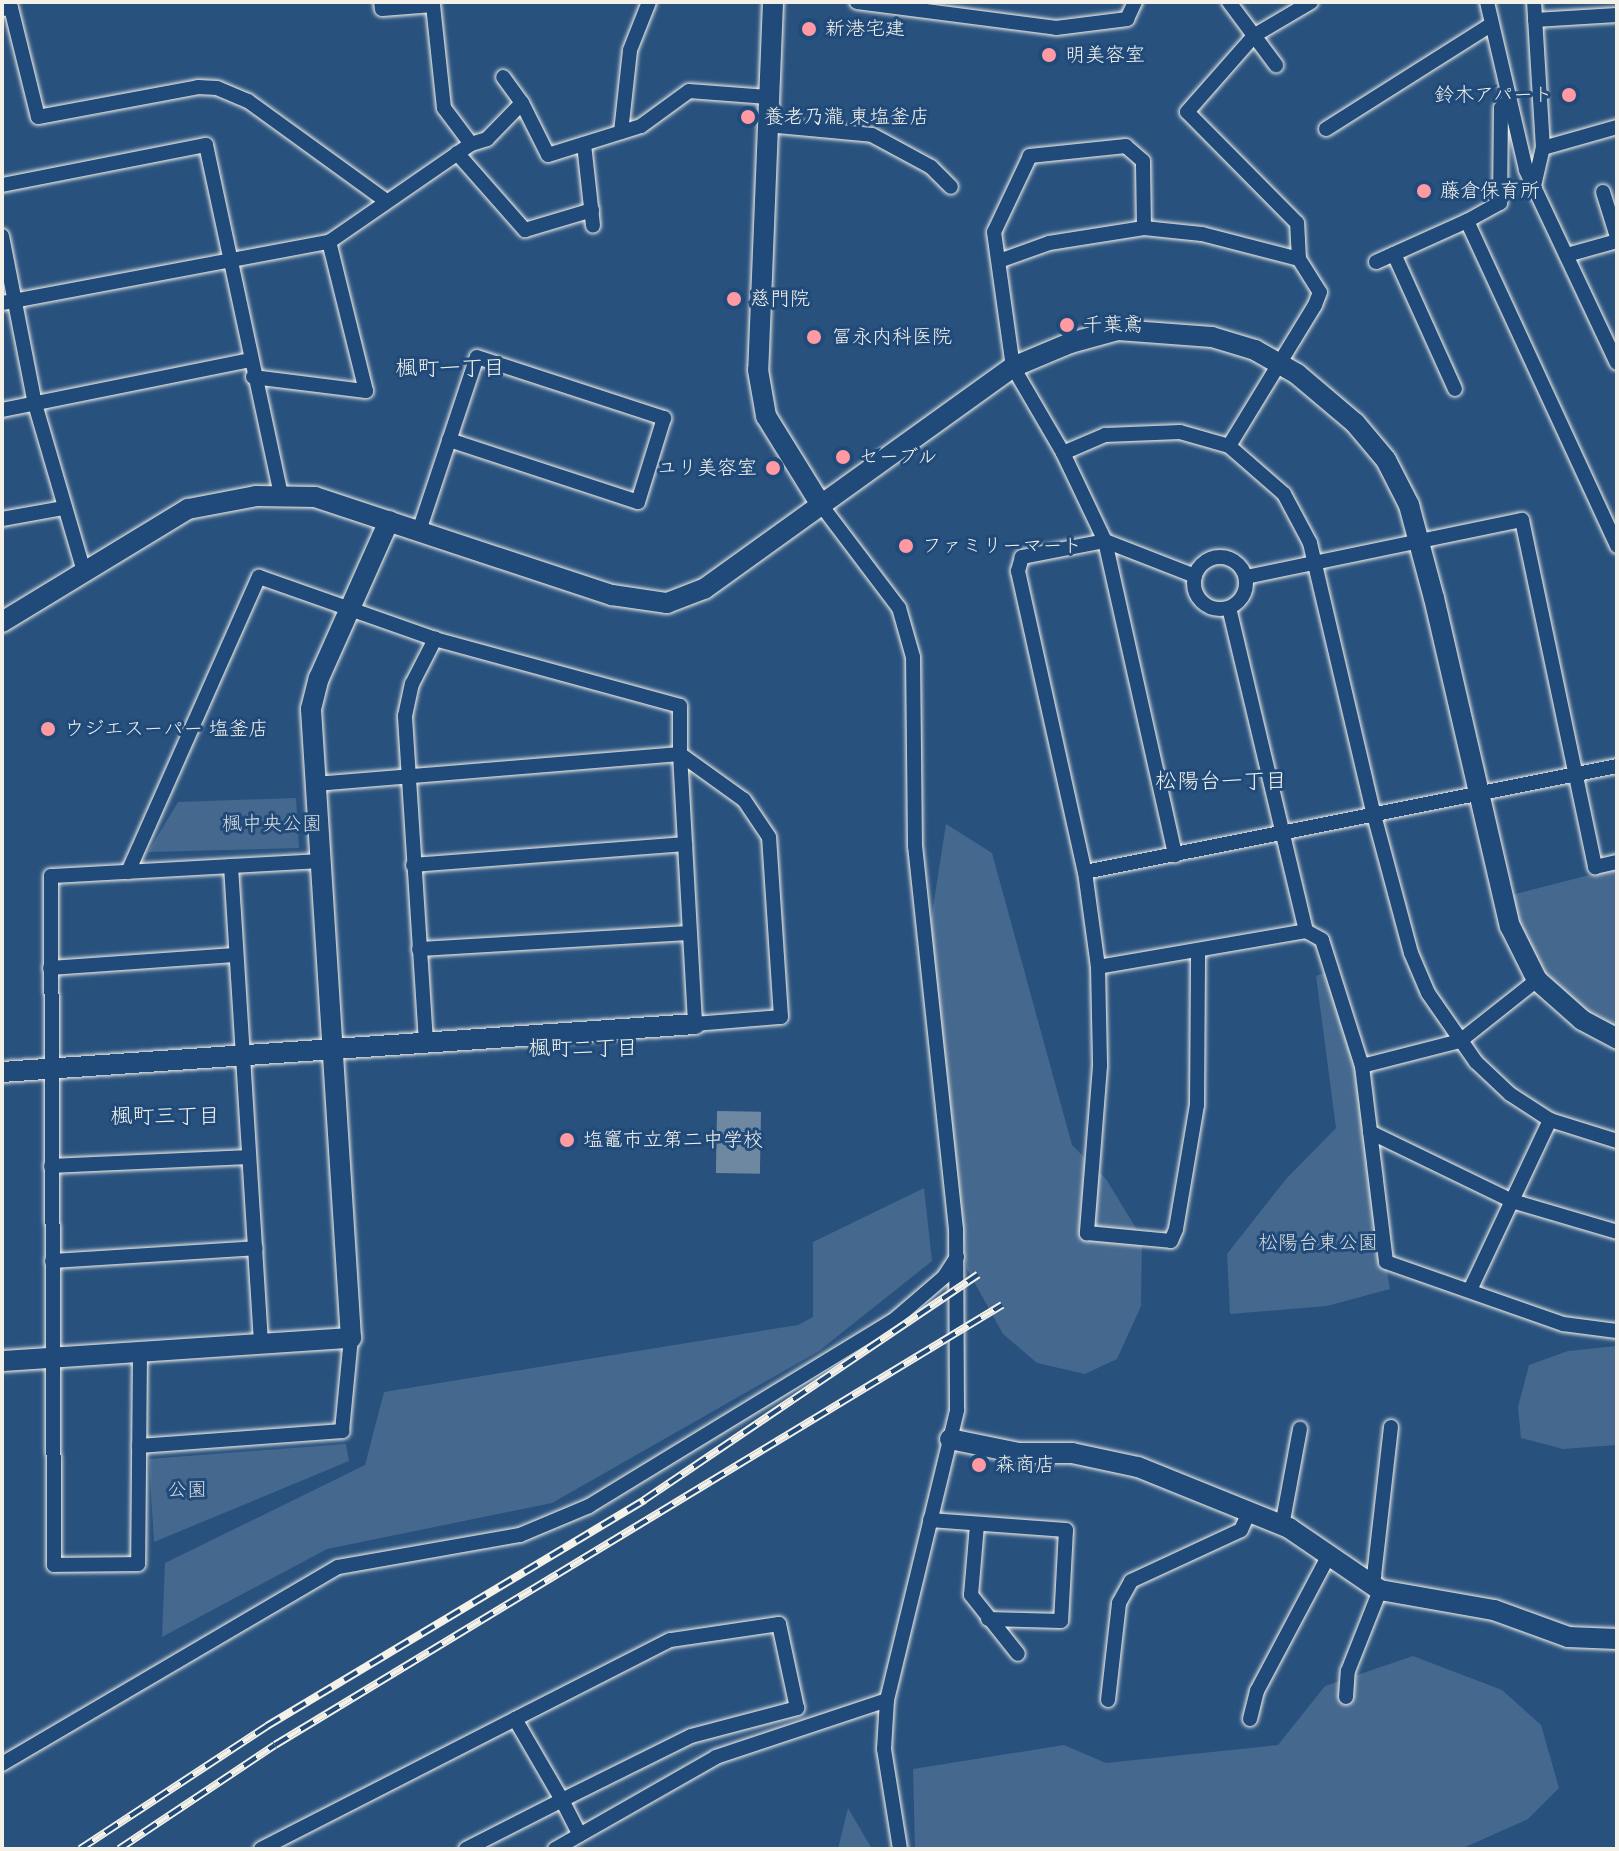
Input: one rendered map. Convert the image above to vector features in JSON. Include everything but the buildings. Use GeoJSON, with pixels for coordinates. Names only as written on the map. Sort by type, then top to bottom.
{"type":"FeatureCollection","features":[{"type":"Feature","properties":{"kind":"street"},"geometry":{"type":"LineString","coordinates":[[381,2],[382,9],[433,5],[444,108],[471,144]]}},
{"type":"Feature","properties":{"kind":"street"},"geometry":{"type":"LineString","coordinates":[[621,132],[630,50],[649,2]]}},
{"type":"Feature","properties":{"kind":"street"},"geometry":{"type":"LineString","coordinates":[[773,2],[758,340],[761,396],[774,432],[821,505],[889,594],[908,632],[915,681],[915,846],[957,1257],[960,1366],[950,1439],[887,1700],[884,1749],[900,1849]]}},
{"type":"Feature","properties":{"kind":"street"},"geometry":{"type":"LineString","coordinates":[[857,2],[1056,28],[1127,19],[1135,2]]}},
{"type":"Feature","properties":{"kind":"street"},"geometry":{"type":"LineString","coordinates":[[1229,2],[1276,65]]}},
{"type":"Feature","properties":{"kind":"street"},"geometry":{"type":"LineString","coordinates":[[1229,446],[1320,292],[1299,259],[1297,223],[1187,112],[1255,35],[1311,2]]}},
{"type":"Feature","properties":{"kind":"street"},"geometry":{"type":"LineString","coordinates":[[1487,2],[1509,100],[1534,186],[1617,363]]}},
{"type":"Feature","properties":{"kind":"street"},"geometry":{"type":"LineString","coordinates":[[1534,2],[1543,148],[1534,186]]}},
{"type":"Feature","properties":{"kind":"street"},"geometry":{"type":"LineString","coordinates":[[2,9],[11,8],[38,117],[198,87],[217,88],[248,101],[386,201]]}},
{"type":"Feature","properties":{"kind":"street"},"geometry":{"type":"LineString","coordinates":[[1535,20],[1617,15]]}},
{"type":"Feature","properties":{"kind":"street"},"geometry":{"type":"LineString","coordinates":[[1326,129],[1492,24]]}},
{"type":"Feature","properties":{"kind":"street"},"geometry":{"type":"LineString","coordinates":[[503,77],[522,103],[548,155],[641,126],[689,91],[768,97]]}},
{"type":"Feature","properties":{"kind":"street"},"geometry":{"type":"LineString","coordinates":[[1376,262],[1500,203],[1501,108],[1509,100]]}},
{"type":"Feature","properties":{"kind":"street"},"geometry":{"type":"LineString","coordinates":[[9,301],[228,258],[329,242],[457,153],[487,139],[522,103]]}},
{"type":"Feature","properties":{"kind":"street"},"geometry":{"type":"LineString","coordinates":[[767,125],[872,135],[931,167],[951,187]]}},
{"type":"Feature","properties":{"kind":"street"},"geometry":{"type":"LineString","coordinates":[[1543,148],[1617,127]]}},
{"type":"Feature","properties":{"kind":"street"},"geometry":{"type":"LineString","coordinates":[[584,144],[593,226]]}},
{"type":"Feature","properties":{"kind":"street"},"geometry":{"type":"LineString","coordinates":[[2,185],[206,145],[249,360],[281,496]]}},
{"type":"Feature","properties":{"kind":"street"},"geometry":{"type":"LineString","coordinates":[[1144,228],[1143,161],[1126,146],[1030,156],[994,232],[1013,367],[1063,453],[1105,541],[1175,855]]}},
{"type":"Feature","properties":{"kind":"street"},"geometry":{"type":"LineString","coordinates":[[457,153],[525,230],[592,210]]}},
{"type":"Feature","properties":{"kind":"street"},"geometry":{"type":"LineString","coordinates":[[1567,255],[1617,239],[1603,192]]}},
{"type":"Feature","properties":{"kind":"street"},"geometry":{"type":"LineString","coordinates":[[1467,221],[1617,546]]}},
{"type":"Feature","properties":{"kind":"street"},"geometry":{"type":"LineString","coordinates":[[999,261],[1049,243],[1144,228],[1248,243],[1299,259]]}},
{"type":"Feature","properties":{"kind":"street"},"geometry":{"type":"LineString","coordinates":[[2,236],[9,301],[35,404],[84,572]]}},
{"type":"Feature","properties":{"kind":"street"},"geometry":{"type":"LineString","coordinates":[[253,377],[366,391],[329,242]]}},
{"type":"Feature","properties":{"kind":"street"},"geometry":{"type":"LineString","coordinates":[[1394,254],[1455,389]]}},
{"type":"Feature","properties":{"kind":"street"},"geometry":{"type":"LineString","coordinates":[[2,622],[188,509],[281,496],[315,497],[612,595],[667,603],[704,589],[1013,367],[1070,343],[1118,330],[1165,329],[1212,337],[1279,364],[1329,398],[1386,460],[1409,505],[1419,541],[1482,797],[1510,926],[1537,980],[1582,1020],[1617,1039]]}},
{"type":"Feature","properties":{"kind":"street"},"geometry":{"type":"LineString","coordinates":[[419,531],[449,440],[477,357],[664,418],[638,502],[449,440]]}},
{"type":"Feature","properties":{"kind":"street"},"geometry":{"type":"LineString","coordinates":[[2,410],[249,360]]}},
{"type":"Feature","properties":{"kind":"street"},"geometry":{"type":"LineString","coordinates":[[1063,453],[1105,435],[1153,430],[1229,446],[1284,494],[1299,519],[1314,562],[1374,815],[1411,953],[1428,993],[1460,1041],[1510,1094],[1550,1120],[1617,1141]]}},
{"type":"Feature","properties":{"kind":"street"},"geometry":{"type":"LineString","coordinates":[[2,519],[64,508]]}},
{"type":"Feature","properties":{"kind":"street"},"geometry":{"type":"LineString","coordinates":[[1246,577],[1522,520],[1595,867],[1617,862]]}},
{"type":"Feature","properties":{"kind":"street"},"geometry":{"type":"LineString","coordinates":[[139,1446],[342,1431],[351,1338],[311,709],[389,521]]}},
{"type":"Feature","properties":{"kind":"street"},"geometry":{"type":"LineString","coordinates":[[1195,576],[1105,541],[1022,557],[1018,571],[1085,872],[1098,967],[1100,1066],[1087,1233],[1171,1241],[1197,1105],[1198,951]]}},
{"type":"Feature","properties":{"kind":"street"},"geometry":{"type":"LineString","coordinates":[[1221,557],[1237,563],[1246,577],[1245,593],[1229,608],[1212,609],[1199,599],[1195,576],[1205,562],[1221,557]]}},
{"type":"Feature","properties":{"kind":"street"},"geometry":{"type":"LineString","coordinates":[[128,872],[259,577],[435,639],[680,706],[695,1024]]}},
{"type":"Feature","properties":{"kind":"street"},"geometry":{"type":"LineString","coordinates":[[1229,608],[1306,931]]}},
{"type":"Feature","properties":{"kind":"street"},"geometry":{"type":"LineString","coordinates":[[426,1042],[406,775],[408,705],[435,639]]}},
{"type":"Feature","properties":{"kind":"street"},"geometry":{"type":"LineString","coordinates":[[2,1072],[781,1017],[774,874],[769,837],[756,813],[680,754],[315,784]]}},
{"type":"Feature","properties":{"kind":"street"},"geometry":{"type":"LineString","coordinates":[[1085,872],[1482,797],[1617,766]]}},
{"type":"Feature","properties":{"kind":"street"},"geometry":{"type":"LineString","coordinates":[[413,865],[685,844]]}},
{"type":"Feature","properties":{"kind":"street"},"geometry":{"type":"LineString","coordinates":[[140,1352],[138,1564],[54,1565],[51,876],[319,861]]}},
{"type":"Feature","properties":{"kind":"street"},"geometry":{"type":"LineString","coordinates":[[231,866],[239,1055],[261,1344]]}},
{"type":"Feature","properties":{"kind":"street"},"geometry":{"type":"LineString","coordinates":[[1098,967],[1306,931],[1322,940],[1362,1066],[1386,1262],[1563,1324],[1617,1331]]}},
{"type":"Feature","properties":{"kind":"street"},"geometry":{"type":"LineString","coordinates":[[419,949],[690,933]]}},
{"type":"Feature","properties":{"kind":"street"},"geometry":{"type":"LineString","coordinates":[[50,968],[235,955]]}},
{"type":"Feature","properties":{"kind":"street"},"geometry":{"type":"LineString","coordinates":[[1362,1066],[1460,1041],[1537,980]]}},
{"type":"Feature","properties":{"kind":"street"},"geometry":{"type":"LineString","coordinates":[[1470,1290],[1550,1120]]}},
{"type":"Feature","properties":{"kind":"street"},"geometry":{"type":"LineString","coordinates":[[1370,1132],[1512,1201],[1617,1232]]}},
{"type":"Feature","properties":{"kind":"street"},"geometry":{"type":"LineString","coordinates":[[51,1166],[248,1157]]}},
{"type":"Feature","properties":{"kind":"street"},"geometry":{"type":"LineString","coordinates":[[52,1261],[256,1248]]}},
{"type":"Feature","properties":{"kind":"street"},"geometry":{"type":"LineString","coordinates":[[2,1764],[338,1567],[520,1535],[589,1506],[882,1328],[944,1277],[957,1257]]}},
{"type":"Feature","properties":{"kind":"street"},"geometry":{"type":"LineString","coordinates":[[2,1361],[351,1338]]}},
{"type":"Feature","properties":{"kind":"street"},"geometry":{"type":"LineString","coordinates":[[1346,1697],[1348,1671],[1374,1587],[1391,1427]]}},
{"type":"Feature","properties":{"kind":"street"},"geometry":{"type":"LineString","coordinates":[[1282,1526],[1300,1429]]}},
{"type":"Feature","properties":{"kind":"street"},"geometry":{"type":"LineString","coordinates":[[950,1439],[1018,1453],[1072,1453],[1138,1467],[1282,1526],[1330,1553],[1374,1587],[1494,1610],[1568,1637],[1617,1639]]}},
{"type":"Feature","properties":{"kind":"street"},"geometry":{"type":"LineString","coordinates":[[1108,1700],[1119,1603],[1131,1581],[1241,1530],[1249,1512]]}},
{"type":"Feature","properties":{"kind":"street"},"geometry":{"type":"LineString","coordinates":[[930,1520],[1066,1530],[1061,1621],[988,1619]]}},
{"type":"Feature","properties":{"kind":"street"},"geometry":{"type":"LineString","coordinates":[[977,1525],[971,1595],[1018,1654]]}},
{"type":"Feature","properties":{"kind":"street"},"geometry":{"type":"LineString","coordinates":[[1250,1719],[1257,1691],[1330,1553]]}},
{"type":"Feature","properties":{"kind":"street"},"geometry":{"type":"LineString","coordinates":[[261,1849],[670,1640],[779,1624],[797,1708],[691,1736],[466,1849]]}},
{"type":"Feature","properties":{"kind":"street"},"geometry":{"type":"LineString","coordinates":[[555,1849],[716,1757],[887,1700]]}},
{"type":"Feature","properties":{"kind":"street"},"geometry":{"type":"LineString","coordinates":[[515,1719],[580,1835]]}},
{"type":"Feature","properties":{"kind":"green space","name":"楓中央公園"},"geometry":{"type":"Polygon","coordinates":[[[296,798],[299,848],[148,852],[178,802],[296,798]]]}},
{"type":"Feature","properties":{"kind":"green space"},"geometry":{"type":"Polygon","coordinates":[[[946,824],[992,853],[1072,1145],[1106,1179],[1142,1238],[1141,1306],[1117,1359],[1085,1374],[1037,1363],[1003,1334],[967,1269],[928,939],[946,824]]]}},
{"type":"Feature","properties":{"kind":"green space"},"geometry":{"type":"Polygon","coordinates":[[[1617,868],[1617,1038],[1537,980],[1504,897],[1617,868]]]}},
{"type":"Feature","properties":{"kind":"green space","name":"松陽台東公園"},"geometry":{"type":"Polygon","coordinates":[[[1326,972],[1354,1065],[1390,1289],[1327,1306],[1230,1314],[1227,1254],[1286,1179],[1336,1128],[1316,976],[1326,972]]]}},
{"type":"Feature","properties":{"kind":"green space"},"geometry":{"type":"Polygon","coordinates":[[[924,1188],[932,1261],[819,1351],[552,1503],[327,1549],[162,1637],[165,1563],[365,1465],[384,1392],[798,1325],[813,1317],[813,1242],[924,1188]]]}},
{"type":"Feature","properties":{"kind":"green space"},"geometry":{"type":"Polygon","coordinates":[[[1617,1346],[1617,1445],[1563,1449],[1521,1438],[1518,1407],[1529,1365],[1568,1351],[1617,1346]]]}},
{"type":"Feature","properties":{"kind":"green space","name":"公園"},"geometry":{"type":"Polygon","coordinates":[[[346,1444],[349,1461],[154,1542],[149,1459],[346,1444]]]}},
{"type":"Feature","properties":{"kind":"green space"},"geometry":{"type":"Polygon","coordinates":[[[1413,1656],[1502,1690],[1541,1725],[1559,1788],[1528,1819],[1461,1849],[915,1849],[913,1769],[1064,1745],[1106,1763],[1278,1745],[1325,1686],[1413,1656]]]}},
{"type":"Feature","properties":{"kind":"green space"},"geometry":{"type":"Polygon","coordinates":[[[848,1808],[872,1849],[838,1849],[848,1808]]]}},
{"type":"Feature","properties":{"kind":"shaded area"},"geometry":{"type":"Polygon","coordinates":[[[717,1111],[761,1112],[760,1174],[716,1173],[717,1111]]]}},
{"type":"Feature","properties":{"kind":"railway"},"geometry":{"type":"LineString","coordinates":[[80,1849],[267,1726],[644,1500],[978,1275]]}},
{"type":"Feature","properties":{"kind":"railway"},"geometry":{"type":"LineString","coordinates":[[119,1849],[275,1745],[1002,1305]]}},
{"type":"Feature","properties":{"kind":"place","name":"新港宅建"},"geometry":{"type":"Point","coordinates":[809,29]}},
{"type":"Feature","properties":{"kind":"place","name":"明美容室"},"geometry":{"type":"Point","coordinates":[1049,55]}},
{"type":"Feature","properties":{"kind":"place","name":"鈴木アパート"},"geometry":{"type":"Point","coordinates":[1569,95]}},
{"type":"Feature","properties":{"kind":"place","name":"養老乃瀧 東塩釜店"},"geometry":{"type":"Point","coordinates":[748,117]}},
{"type":"Feature","properties":{"kind":"place","name":"藤倉保育所"},"geometry":{"type":"Point","coordinates":[1424,191]}},
{"type":"Feature","properties":{"kind":"place","name":"慈門院"},"geometry":{"type":"Point","coordinates":[734,299]}},
{"type":"Feature","properties":{"kind":"place","name":"千葉鳶"},"geometry":{"type":"Point","coordinates":[1067,325]}},
{"type":"Feature","properties":{"kind":"place","name":"冨永内科医院"},"geometry":{"type":"Point","coordinates":[814,337]}},
{"type":"Feature","properties":{"kind":"place","name":"セーブル"},"geometry":{"type":"Point","coordinates":[843,457]}},
{"type":"Feature","properties":{"kind":"place","name":"ユリ美容室"},"geometry":{"type":"Point","coordinates":[773,468]}},
{"type":"Feature","properties":{"kind":"place","name":"ファミリーマート"},"geometry":{"type":"Point","coordinates":[906,546]}},
{"type":"Feature","properties":{"kind":"place","name":"ウジエスーパー 塩釜店"},"geometry":{"type":"Point","coordinates":[48,729]}},
{"type":"Feature","properties":{"kind":"place","name":"塩竈市立第二中学校"},"geometry":{"type":"Point","coordinates":[567,1140]}},
{"type":"Feature","properties":{"kind":"place","name":"森商店"},"geometry":{"type":"Point","coordinates":[979,1465]}},
{"type":"Feature","properties":{"kind":"district","name":"楓町一丁目"},"geometry":{"type":"Point","coordinates":[450,369]}},
{"type":"Feature","properties":{"kind":"district","name":"松陽台一丁目"},"geometry":{"type":"Point","coordinates":[1221,782]}},
{"type":"Feature","properties":{"kind":"district","name":"楓町二丁目"},"geometry":{"type":"Point","coordinates":[583,1049]}},
{"type":"Feature","properties":{"kind":"district","name":"楓町三丁目"},"geometry":{"type":"Point","coordinates":[165,1117]}}]}
